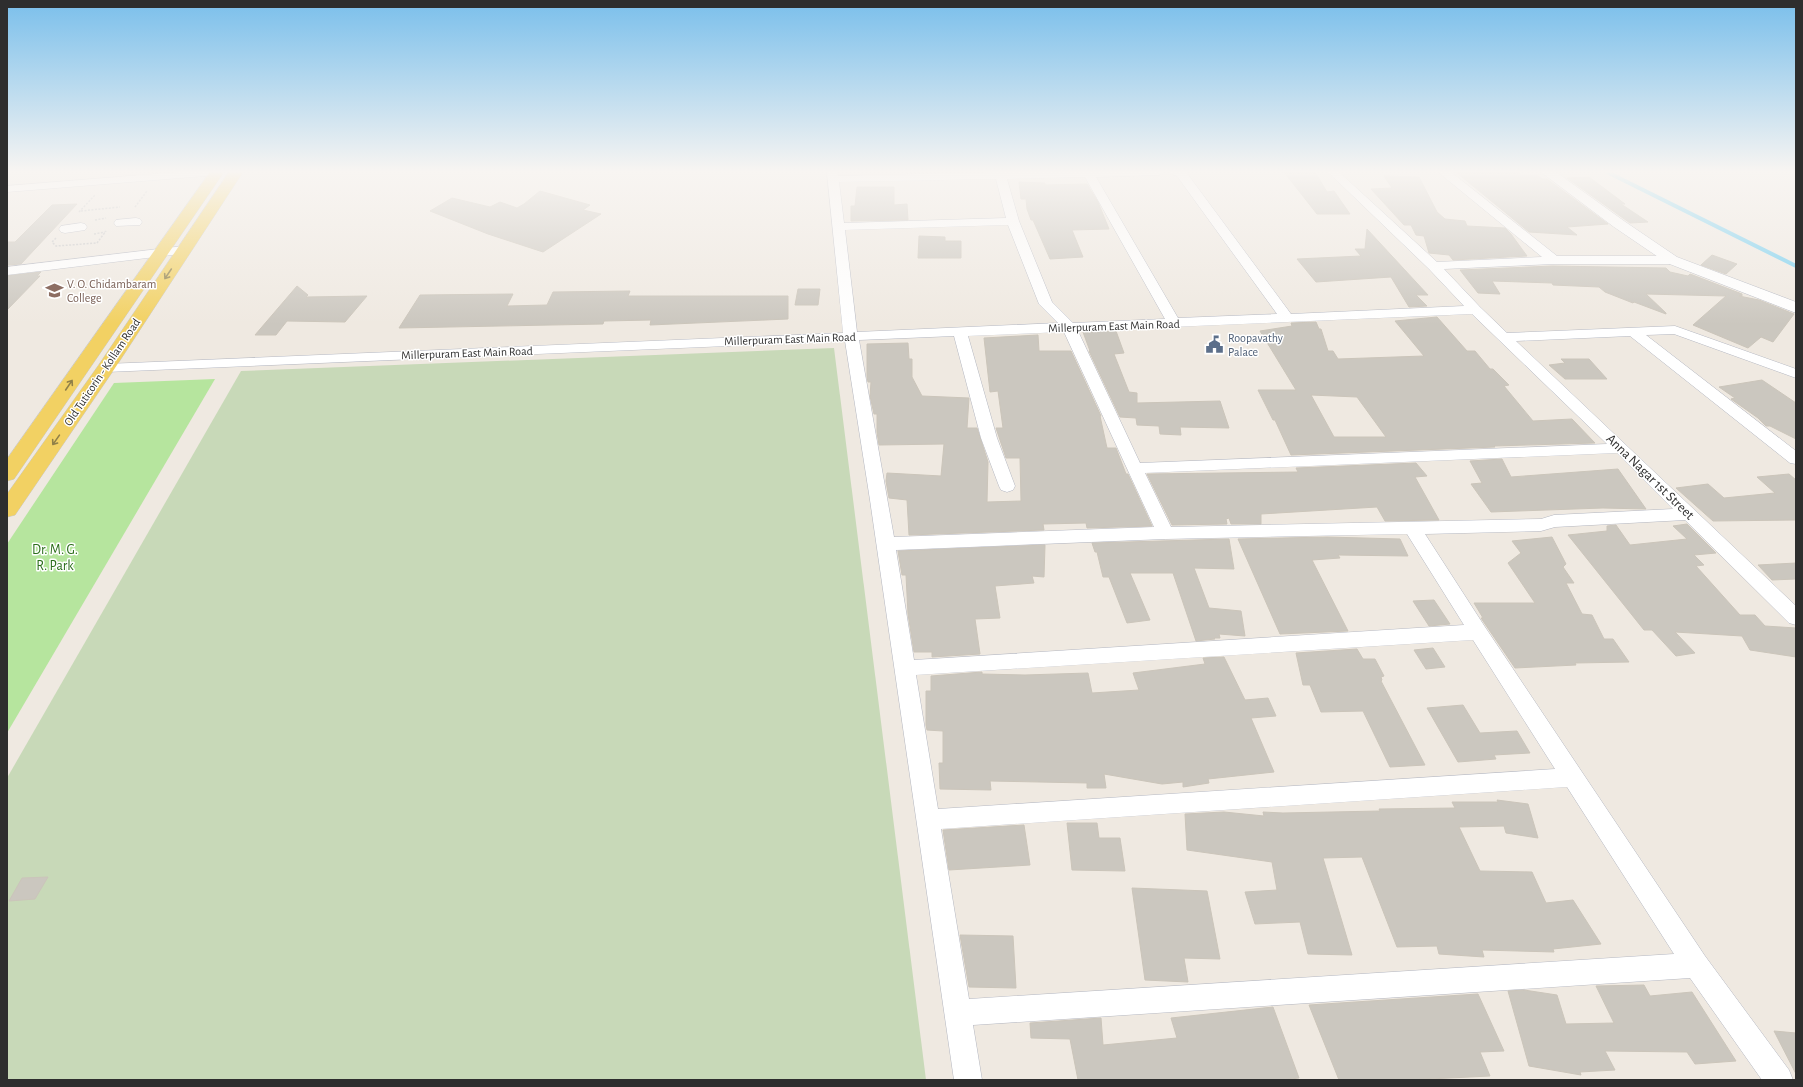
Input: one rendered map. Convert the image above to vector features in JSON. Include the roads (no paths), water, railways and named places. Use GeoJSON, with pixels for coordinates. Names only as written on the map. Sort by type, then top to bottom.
{"type":"FeatureCollection","features":[{"type":"Feature","properties":{"kind":"main road"},"geometry":{"type":"LineString","coordinates":[[7,474],[181,223]]}},
{"type":"Feature","properties":{"kind":"main road","name":"Old Tuticorin - Kollam Road"},"geometry":{"type":"LineString","coordinates":[[7,510],[106,368],[202,223]]}},
{"type":"Feature","properties":{"kind":"street"},"geometry":{"type":"LineString","coordinates":[[120,223],[124,223]]}},
{"type":"Feature","properties":{"kind":"street"},"geometry":{"type":"LineString","coordinates":[[838,223],[851,337],[886,544],[968,1080]]}},
{"type":"Feature","properties":{"kind":"street"},"geometry":{"type":"LineString","coordinates":[[838,227],[963,223]]}},
{"type":"Feature","properties":{"kind":"street"},"geometry":{"type":"LineString","coordinates":[[1014,223],[1046,304],[1070,327],[1165,533]]}},
{"type":"Feature","properties":{"kind":"street"},"geometry":{"type":"LineString","coordinates":[[1117,223],[1174,323]]}},
{"type":"Feature","properties":{"kind":"street"},"geometry":{"type":"LineString","coordinates":[[1217,223],[1287,318]]}},
{"type":"Feature","properties":{"kind":"street","name":"Anna Nagar 1st Street"},"geometry":{"type":"LineString","coordinates":[[1388,223],[1434,266],[1475,310],[1621,448],[1796,618]]}},
{"type":"Feature","properties":{"kind":"street"},"geometry":{"type":"LineString","coordinates":[[1507,223],[1554,260]]}},
{"type":"Feature","properties":{"kind":"street"},"geometry":{"type":"LineString","coordinates":[[1617,223],[1672,260],[1796,308]]}},
{"type":"Feature","properties":{"kind":"street"},"geometry":{"type":"LineString","coordinates":[[65,228],[81,227]]}},
{"type":"Feature","properties":{"kind":"street"},"geometry":{"type":"LineString","coordinates":[[7,271],[184,250]]}},
{"type":"Feature","properties":{"kind":"street"},"geometry":{"type":"LineString","coordinates":[[1434,266],[1554,260],[1672,260]]}},
{"type":"Feature","properties":{"kind":"street","name":"Millerpuram East Main Road"},"geometry":{"type":"LineString","coordinates":[[106,368],[1475,310]]}},
{"type":"Feature","properties":{"kind":"street"},"geometry":{"type":"LineString","coordinates":[[1504,337],[1675,330],[1796,374]]}},
{"type":"Feature","properties":{"kind":"street"},"geometry":{"type":"LineString","coordinates":[[960,332],[989,438],[1007,486]]}},
{"type":"Feature","properties":{"kind":"street"},"geometry":{"type":"LineString","coordinates":[[1632,332],[1796,459]]}},
{"type":"Feature","properties":{"kind":"street"},"geometry":{"type":"LineString","coordinates":[[1136,468],[1621,448]]}},
{"type":"Feature","properties":{"kind":"street"},"geometry":{"type":"LineString","coordinates":[[886,544],[1165,533],[1541,525],[1554,521],[1688,514]]}},
{"type":"Feature","properties":{"kind":"street"},"geometry":{"type":"LineString","coordinates":[[1412,528],[1478,632],[1696,965],[1779,1080]]}},
{"type":"Feature","properties":{"kind":"street"},"geometry":{"type":"LineString","coordinates":[[905,668],[1478,632]]}},
{"type":"Feature","properties":{"kind":"street"},"geometry":{"type":"LineString","coordinates":[[928,820],[1573,777]]}},
{"type":"Feature","properties":{"kind":"street"},"geometry":{"type":"LineString","coordinates":[[958,1013],[1696,965]]}},
{"type":"Feature","properties":{"kind":"waterway"},"geometry":{"type":"LineString","coordinates":[[1709,223],[1796,266]]}},
{"type":"Feature","properties":{"kind":"place","name":"V. O. Chidambaram College"},"geometry":{"type":"Point","coordinates":[54,291]}},
{"type":"Feature","properties":{"kind":"place","name":"Roopavathy Palace"},"geometry":{"type":"Point","coordinates":[1215,345]}},
{"type":"Feature","properties":{"kind":"park label","name":"Dr. M. G. R. Park"},"geometry":{"type":"Point","coordinates":[55,558]}}]}
